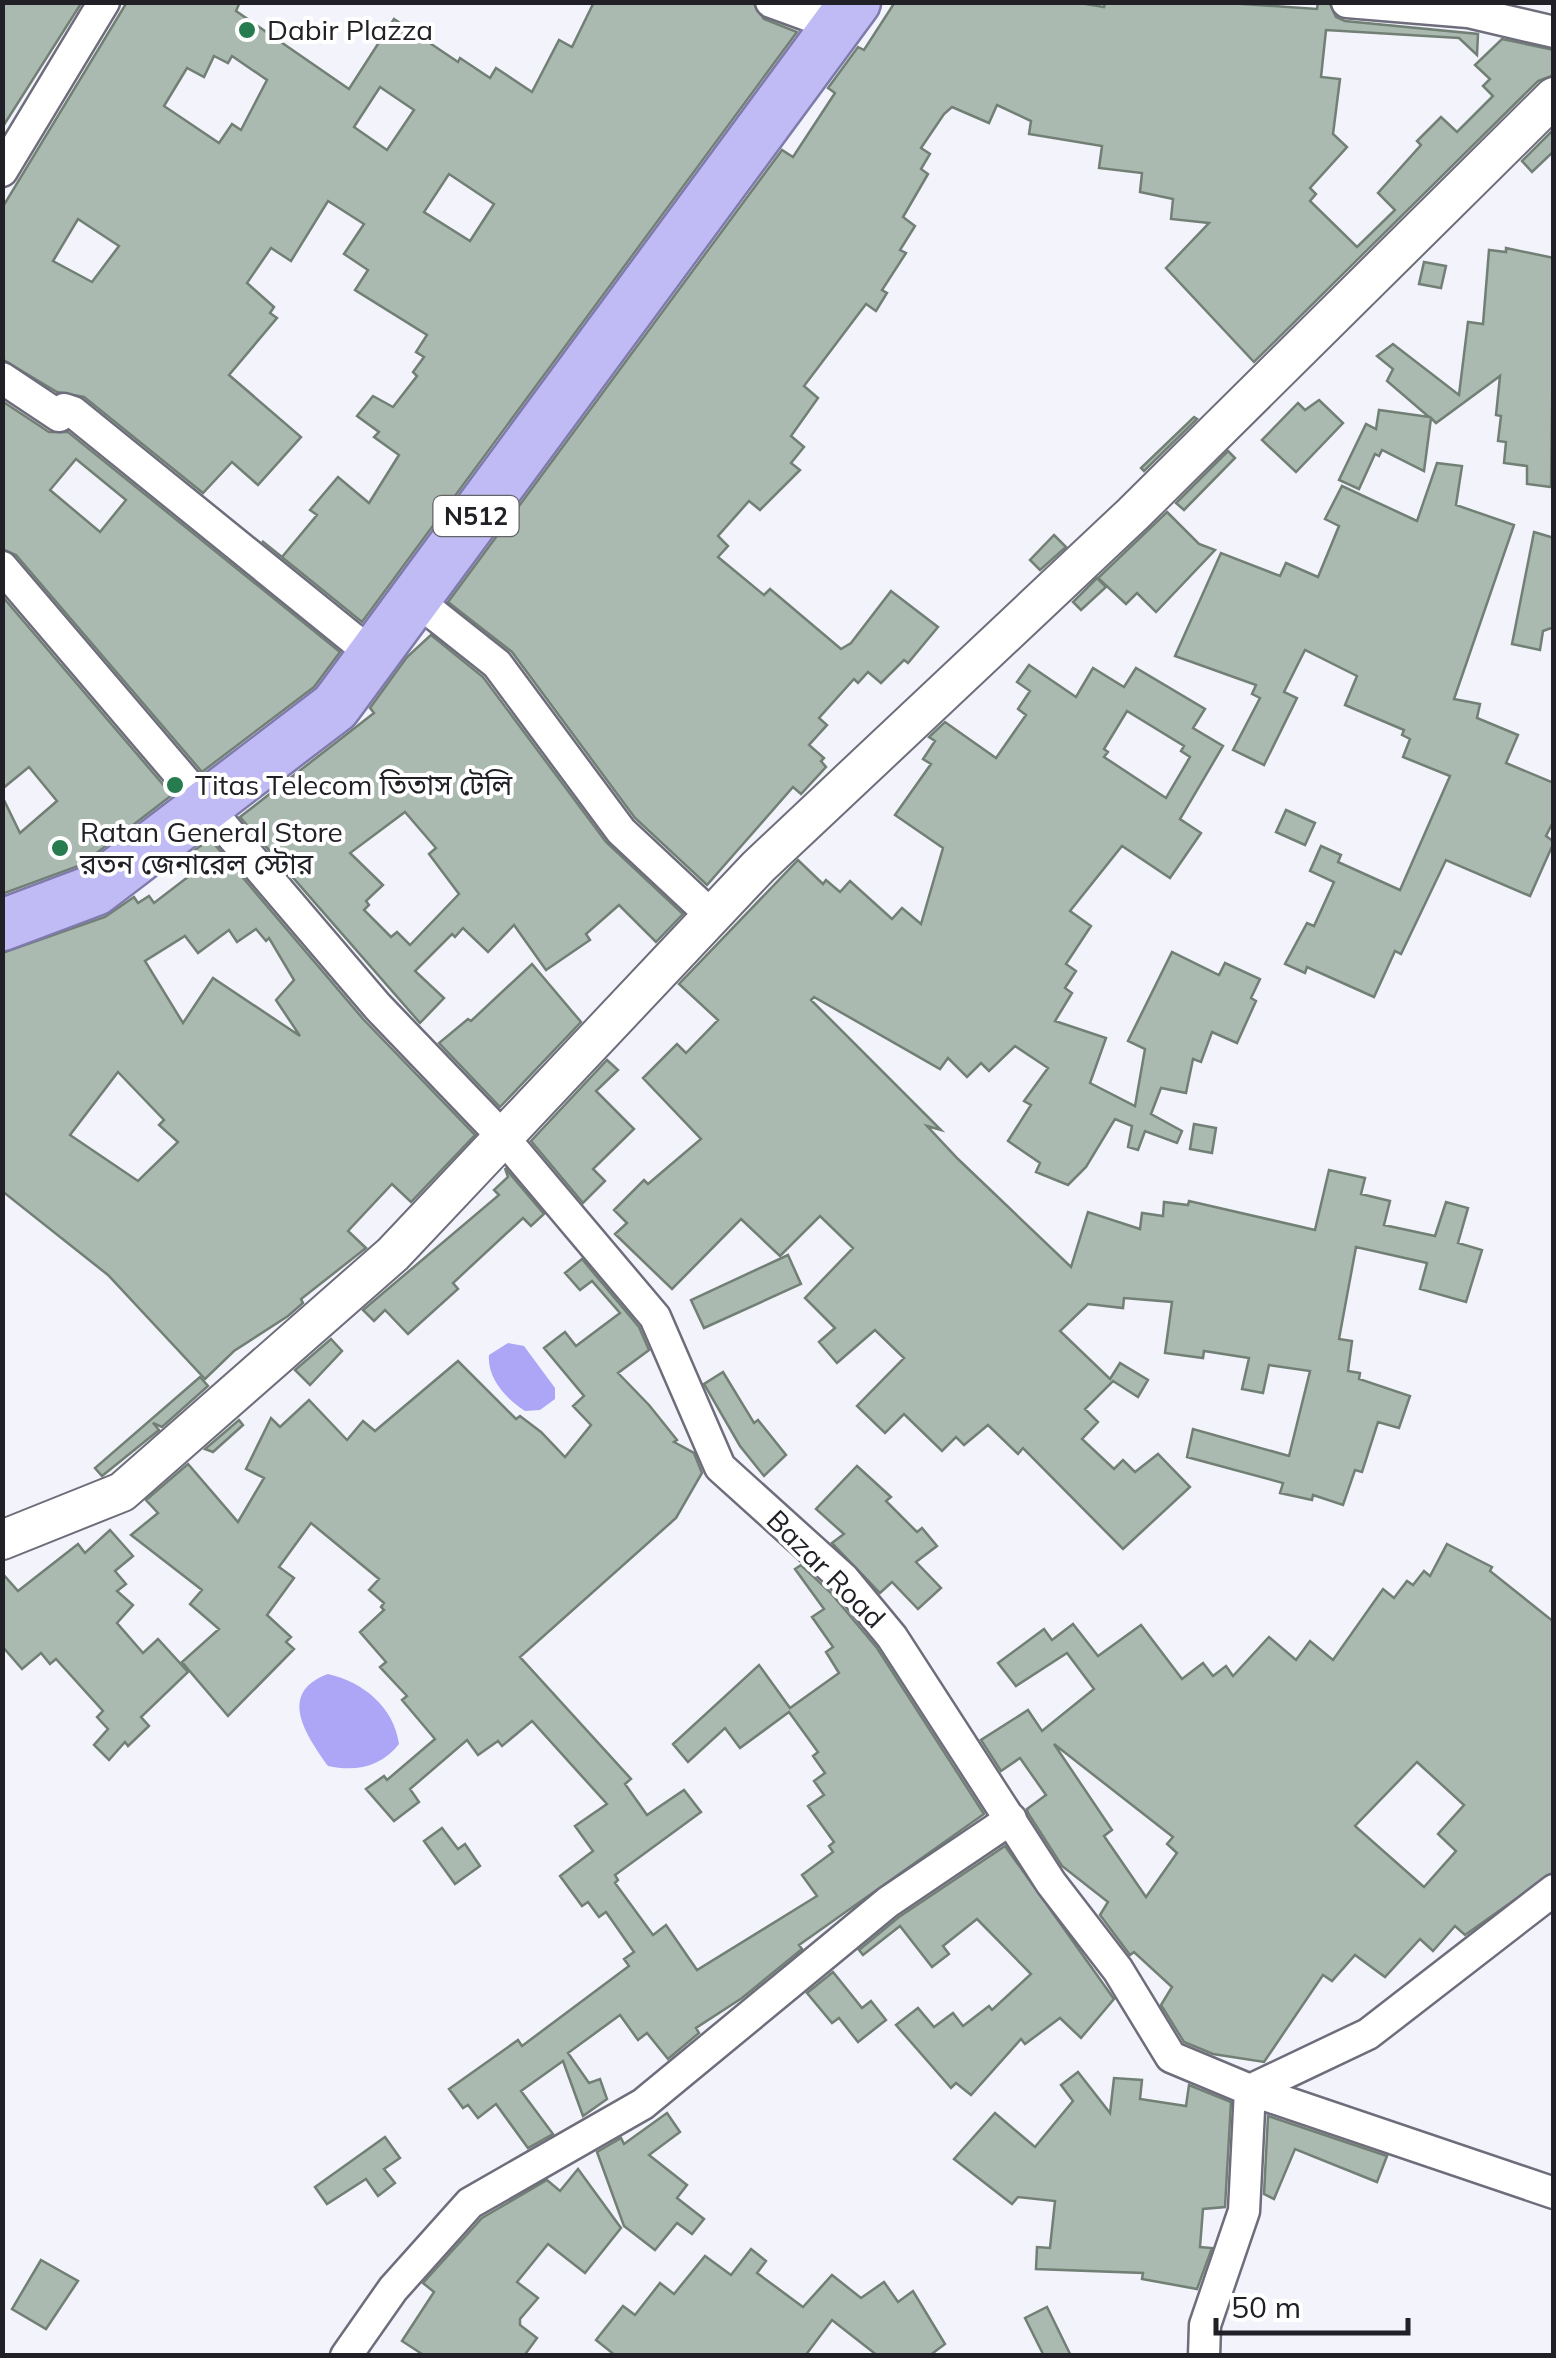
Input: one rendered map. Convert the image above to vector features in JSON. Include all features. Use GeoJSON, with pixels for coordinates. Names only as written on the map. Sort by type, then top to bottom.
{"type":"FeatureCollection","features":[{"type":"Feature","properties":{"kind":"highway","name":"N512"},"geometry":{"type":"LineString","coordinates":[[2,925],[95,890],[335,707],[846,14]]}},
{"type":"Feature","properties":{"kind":"street"},"geometry":{"type":"LineString","coordinates":[[2,171],[104,2]]}},
{"type":"Feature","properties":{"kind":"street"},"geometry":{"type":"LineString","coordinates":[[771,2],[846,14]]}},
{"type":"Feature","properties":{"kind":"street"},"geometry":{"type":"LineString","coordinates":[[1347,2],[1468,12],[1554,32]]}},
{"type":"Feature","properties":{"kind":"street"},"geometry":{"type":"LineString","coordinates":[[2,1540],[122,1492],[393,1254],[712,916],[1133,514],[1554,97]]}},
{"type":"Feature","properties":{"kind":"street"},"geometry":{"type":"LineString","coordinates":[[2,378],[58,416],[64,409],[73,412],[372,655]]}},
{"type":"Feature","properties":{"kind":"street","name":"Bazar Road"},"geometry":{"type":"LineString","coordinates":[[2,567],[208,803],[378,1008],[503,1137],[655,1317],[720,1466],[844,1579],[892,1636],[1051,1882],[1118,1970],[1171,2057],[1250,2090],[1492,2176],[1554,2193]]}},
{"type":"Feature","properties":{"kind":"street"},"geometry":{"type":"LineString","coordinates":[[415,599],[497,664],[621,831],[712,916]]}},
{"type":"Feature","properties":{"kind":"street"},"geometry":{"type":"LineString","coordinates":[[346,2356],[393,2289],[470,2202],[644,2104],[888,1902],[1011,1819]]}},
{"type":"Feature","properties":{"kind":"street"},"geometry":{"type":"LineString","coordinates":[[1204,2356],[1205,2324],[1244,2212],[1250,2090],[1368,2034],[1554,1890]]}},
{"type":"Feature","properties":{"kind":"shaded area"},"geometry":{"type":"Polygon","coordinates":[[[508,1343],[524,1346],[555,1388],[555,1399],[540,1410],[525,1411],[505,1394],[491,1372],[489,1355],[508,1343]]]}},
{"type":"Feature","properties":{"kind":"shaded area"},"geometry":{"type":"Polygon","coordinates":[[[328,1674],[365,1690],[391,1719],[399,1744],[376,1763],[348,1768],[328,1766],[305,1729],[300,1704],[303,1692],[328,1674]]]}},
{"type":"Feature","properties":{"kind":"building"},"geometry":{"type":"Polygon","coordinates":[[[2,2],[82,2],[2,128],[2,2]]]}},
{"type":"Feature","properties":{"kind":"building"},"geometry":{"type":"Polygon","coordinates":[[[127,2],[240,2],[236,11],[349,89],[394,19],[458,62],[460,58],[490,78],[496,68],[532,92],[559,40],[572,47],[594,2],[753,2],[764,19],[797,32],[362,622],[262,541],[282,557],[317,515],[310,510],[338,477],[369,503],[399,455],[374,437],[379,432],[357,416],[373,396],[393,407],[417,376],[413,372],[424,357],[416,352],[427,335],[355,290],[368,270],[344,254],[364,224],[328,201],[291,261],[271,248],[247,283],[274,307],[270,313],[277,318],[229,375],[301,437],[258,485],[232,462],[203,493],[84,397],[57,392],[2,359],[2,208],[127,2]],[[214,56],[204,77],[187,68],[164,106],[219,143],[232,124],[241,130],[267,80],[232,56],[228,63],[214,56]],[[380,87],[354,127],[387,150],[414,110],[380,87]],[[449,174],[424,212],[470,241],[494,204],[449,174]],[[78,219],[53,261],[92,282],[119,246],[78,219]]]}},
{"type":"Feature","properties":{"kind":"building"},"geometry":{"type":"Polygon","coordinates":[[[895,2],[1074,2],[1104,7],[1105,2],[1214,2],[1317,9],[1318,2],[1329,2],[1336,17],[1345,21],[1478,34],[1477,55],[1459,38],[1326,30],[1321,77],[1340,79],[1333,134],[1347,147],[1310,188],[1316,194],[1310,201],[1357,247],[1395,210],[1378,193],[1421,145],[1417,141],[1441,117],[1457,132],[1493,96],[1483,86],[1490,79],[1475,65],[1502,39],[1554,50],[1554,75],[1538,81],[1254,362],[1166,268],[1209,223],[1171,219],[1173,199],[1140,192],[1142,173],[1099,168],[1102,146],[1029,134],[1031,121],[997,105],[989,123],[952,107],[944,114],[921,148],[930,154],[921,169],[928,174],[903,217],[915,226],[900,250],[906,253],[882,290],[887,293],[876,311],[866,304],[804,386],[818,398],[791,436],[804,447],[791,463],[800,470],[760,510],[749,501],[718,536],[728,546],[718,557],[764,595],[770,589],[841,649],[851,643],[891,591],[938,627],[908,663],[904,660],[881,683],[868,672],[858,683],[854,679],[819,718],[827,725],[809,745],[824,758],[821,761],[826,767],[801,794],[793,787],[707,885],[635,818],[512,652],[448,602],[782,150],[793,157],[835,93],[828,88],[858,47],[864,50],[895,2]]]}},
{"type":"Feature","properties":{"kind":"building"},"geometry":{"type":"Polygon","coordinates":[[[1554,129],[1554,151],[1532,172],[1522,161],[1554,129]]]}},
{"type":"Feature","properties":{"kind":"building"},"geometry":{"type":"Polygon","coordinates":[[[1506,248],[1554,258],[1551,487],[1527,484],[1527,466],[1504,463],[1506,442],[1498,441],[1501,416],[1496,415],[1500,376],[1436,423],[1431,418],[1424,471],[1382,450],[1379,456],[1375,454],[1359,489],[1339,480],[1366,424],[1376,429],[1379,410],[1429,417],[1387,381],[1393,369],[1377,356],[1393,344],[1459,395],[1468,322],[1483,324],[1489,250],[1506,252],[1506,248]]]}},
{"type":"Feature","properties":{"kind":"building"},"geometry":{"type":"Polygon","coordinates":[[[1424,262],[1446,266],[1441,288],[1419,284],[1424,262]]]}},
{"type":"Feature","properties":{"kind":"building"},"geometry":{"type":"Polygon","coordinates":[[[1319,400],[1343,423],[1296,472],[1262,440],[1298,403],[1305,410],[1319,400]]]}},
{"type":"Feature","properties":{"kind":"building"},"geometry":{"type":"Polygon","coordinates":[[[2,401],[49,432],[68,432],[340,652],[314,687],[202,772],[16,555],[2,549],[2,401]],[[76,459],[50,490],[100,532],[126,500],[76,459]]]}},
{"type":"Feature","properties":{"kind":"building"},"geometry":{"type":"Polygon","coordinates":[[[1194,417],[1197,419],[1144,471],[1141,468],[1194,417]]]}},
{"type":"Feature","properties":{"kind":"building"},"geometry":{"type":"Polygon","coordinates":[[[1228,451],[1235,458],[1184,510],[1176,503],[1228,451]]]}},
{"type":"Feature","properties":{"kind":"building"},"geometry":{"type":"Polygon","coordinates":[[[1437,463],[1462,466],[1456,505],[1514,525],[1454,699],[1480,704],[1477,718],[1518,735],[1506,763],[1554,783],[1554,820],[1546,836],[1554,842],[1530,896],[1446,860],[1401,954],[1395,951],[1374,997],[1307,967],[1305,973],[1285,964],[1307,923],[1314,926],[1334,882],[1310,871],[1321,846],[1341,855],[1338,862],[1400,890],[1450,776],[1403,757],[1410,739],[1402,735],[1404,730],[1345,705],[1357,676],[1305,650],[1284,692],[1297,698],[1264,765],[1233,750],[1260,698],[1252,694],[1256,685],[1175,656],[1221,553],[1280,576],[1286,563],[1318,577],[1339,526],[1325,519],[1342,486],[1417,521],[1437,463]]]}},
{"type":"Feature","properties":{"kind":"building"},"geometry":{"type":"Polygon","coordinates":[[[1167,512],[1199,544],[1215,550],[1156,612],[1137,593],[1126,604],[1098,578],[1167,512]]]}},
{"type":"Feature","properties":{"kind":"building"},"geometry":{"type":"Polygon","coordinates":[[[1534,532],[1554,538],[1554,627],[1543,631],[1540,650],[1512,644],[1534,532]]]}},
{"type":"Feature","properties":{"kind":"building"},"geometry":{"type":"Polygon","coordinates":[[[1054,535],[1066,547],[1040,570],[1030,560],[1054,535]]]}},
{"type":"Feature","properties":{"kind":"building"},"geometry":{"type":"Polygon","coordinates":[[[1097,578],[1106,587],[1081,610],[1073,602],[1097,578]]]}},
{"type":"Feature","properties":{"kind":"building"},"geometry":{"type":"Polygon","coordinates":[[[2,596],[172,795],[81,865],[2,894],[2,796],[20,833],[57,801],[29,767],[2,789],[2,596]]]}},
{"type":"Feature","properties":{"kind":"building"},"geometry":{"type":"Polygon","coordinates":[[[431,635],[483,677],[606,842],[683,914],[656,942],[619,905],[586,934],[590,940],[546,970],[514,925],[488,952],[463,928],[415,971],[444,998],[420,1023],[240,817],[374,713],[370,708],[407,657],[431,635]],[[405,812],[350,853],[383,885],[366,901],[369,905],[364,910],[391,937],[397,932],[410,945],[459,894],[429,854],[436,848],[405,812]]]}},
{"type":"Feature","properties":{"kind":"building"},"geometry":{"type":"Polygon","coordinates":[[[1029,665],[1076,697],[1093,668],[1124,687],[1136,668],[1205,709],[1193,728],[1223,746],[1180,819],[1201,833],[1170,878],[1122,846],[1070,911],[1091,926],[1066,964],[1076,971],[1065,988],[1072,993],[1055,1021],[1106,1038],[1090,1083],[1135,1106],[1145,1049],[1128,1041],[1172,952],[1219,975],[1225,963],[1260,979],[1251,998],[1256,1001],[1237,1043],[1212,1032],[1201,1062],[1193,1059],[1186,1093],[1161,1088],[1151,1114],[1182,1131],[1177,1143],[1145,1131],[1138,1150],[1128,1147],[1132,1126],[1115,1119],[1086,1167],[1068,1185],[1036,1172],[1040,1163],[1008,1141],[1031,1105],[1024,1101],[1048,1068],[1015,1046],[989,1071],[981,1063],[967,1077],[948,1058],[940,1069],[814,997],[811,1000],[941,1130],[927,1126],[958,1159],[1071,1267],[1088,1212],[1140,1229],[1142,1213],[1163,1216],[1164,1202],[1188,1205],[1189,1201],[1315,1230],[1329,1170],[1365,1178],[1361,1194],[1390,1201],[1384,1225],[1435,1236],[1446,1202],[1468,1208],[1458,1243],[1482,1250],[1466,1302],[1420,1289],[1427,1263],[1356,1247],[1339,1339],[1352,1341],[1348,1371],[1360,1373],[1359,1379],[1410,1396],[1399,1428],[1378,1422],[1362,1472],[1355,1470],[1343,1505],[1313,1495],[1312,1500],[1280,1493],[1283,1483],[1187,1457],[1193,1429],[1289,1456],[1310,1371],[1269,1365],[1263,1393],[1242,1389],[1249,1358],[1204,1351],[1203,1358],[1165,1353],[1172,1302],[1124,1298],[1123,1308],[1088,1304],[1060,1331],[1110,1379],[1120,1363],[1148,1380],[1138,1397],[1113,1381],[1085,1409],[1098,1422],[1082,1439],[1114,1469],[1123,1460],[1135,1472],[1158,1454],[1190,1487],[1123,1549],[1023,1448],[1018,1454],[988,1425],[964,1445],[956,1437],[942,1451],[904,1414],[885,1433],[857,1406],[904,1358],[875,1330],[837,1363],[819,1342],[835,1328],[805,1298],[853,1248],[820,1216],[780,1256],[741,1219],[672,1289],[615,1234],[627,1223],[614,1210],[644,1180],[648,1184],[701,1139],[643,1078],[677,1044],[686,1053],[718,1020],[679,984],[798,860],[823,884],[826,880],[840,892],[850,881],[892,919],[902,908],[921,924],[943,848],[895,815],[931,764],[923,759],[935,741],[929,737],[945,722],[996,758],[1026,715],[1018,709],[1030,691],[1017,682],[1029,665]],[[1127,711],[1104,749],[1108,752],[1104,757],[1166,798],[1190,757],[1181,751],[1184,746],[1127,711]]]}},
{"type":"Feature","properties":{"kind":"building"},"geometry":{"type":"Polygon","coordinates":[[[1286,810],[1315,823],[1305,845],[1276,832],[1286,810]]]}},
{"type":"Feature","properties":{"kind":"building"},"geometry":{"type":"Polygon","coordinates":[[[210,839],[364,1020],[475,1135],[411,1202],[392,1184],[348,1231],[366,1248],[301,1299],[303,1303],[288,1316],[234,1351],[205,1379],[108,1275],[2,1191],[2,953],[105,917],[134,897],[138,903],[149,896],[154,903],[197,870],[188,855],[210,839]],[[256,929],[237,942],[229,930],[198,953],[185,936],[145,961],[183,1023],[213,978],[300,1036],[276,1000],[294,980],[269,938],[266,941],[256,929]],[[118,1072],[70,1135],[138,1181],[178,1142],[159,1125],[164,1120],[118,1072]]]}},
{"type":"Feature","properties":{"kind":"building"},"geometry":{"type":"Polygon","coordinates":[[[532,964],[581,1022],[500,1107],[439,1043],[468,1019],[471,1021],[532,964]]]}},
{"type":"Feature","properties":{"kind":"building"},"geometry":{"type":"Polygon","coordinates":[[[607,1060],[618,1070],[596,1091],[634,1129],[593,1169],[605,1181],[583,1203],[531,1141],[607,1060]]]}},
{"type":"Feature","properties":{"kind":"building"},"geometry":{"type":"Polygon","coordinates":[[[1194,1124],[1216,1128],[1212,1153],[1190,1149],[1194,1124]]]}},
{"type":"Feature","properties":{"kind":"building"},"geometry":{"type":"Polygon","coordinates":[[[505,1168],[544,1214],[531,1226],[523,1218],[453,1283],[458,1289],[408,1334],[385,1310],[374,1321],[363,1310],[499,1195],[494,1190],[508,1177],[505,1168]]]}},
{"type":"Feature","properties":{"kind":"building"},"geometry":{"type":"Polygon","coordinates":[[[788,1255],[801,1284],[704,1328],[691,1300],[788,1255]]]}},
{"type":"Feature","properties":{"kind":"building"},"geometry":{"type":"Polygon","coordinates":[[[582,1259],[639,1327],[649,1350],[618,1373],[649,1405],[677,1440],[674,1442],[694,1453],[702,1473],[676,1518],[520,1657],[631,1779],[625,1784],[647,1815],[684,1790],[701,1812],[615,1875],[615,1883],[653,1935],[666,1925],[697,1970],[817,1896],[802,1875],[833,1852],[829,1846],[834,1842],[808,1806],[824,1795],[814,1781],[825,1773],[813,1756],[818,1752],[789,1712],[740,1748],[725,1728],[688,1762],[673,1744],[759,1665],[790,1708],[839,1673],[826,1652],[833,1647],[812,1617],[824,1609],[795,1569],[801,1565],[830,1592],[877,1648],[984,1814],[799,1945],[802,1949],[742,1998],[696,2028],[699,2033],[668,2059],[647,2033],[638,2040],[620,2015],[568,2053],[589,2083],[600,2079],[607,2099],[583,2116],[563,2061],[521,2091],[553,2134],[528,2148],[496,2104],[478,2118],[468,2105],[463,2108],[449,2089],[518,2040],[522,2046],[629,1966],[624,1959],[634,1952],[606,1912],[599,1917],[588,1902],[582,1906],[560,1876],[593,1851],[575,1826],[607,1804],[532,1721],[502,1746],[498,1741],[478,1755],[467,1740],[410,1789],[419,1802],[394,1821],[366,1789],[384,1776],[387,1780],[435,1739],[402,1700],[407,1696],[380,1667],[386,1662],[360,1632],[384,1610],[384,1603],[369,1590],[379,1579],[311,1523],[279,1567],[294,1578],[267,1615],[291,1637],[286,1642],[294,1649],[228,1716],[182,1662],[219,1629],[190,1604],[202,1590],[131,1535],[158,1513],[146,1500],[188,1464],[238,1522],[264,1478],[246,1469],[271,1418],[280,1427],[309,1400],[347,1440],[363,1421],[375,1431],[458,1361],[516,1419],[520,1416],[541,1432],[565,1457],[591,1425],[573,1406],[584,1396],[544,1348],[565,1332],[576,1346],[620,1313],[592,1281],[580,1290],[565,1273],[582,1259]]]}},
{"type":"Feature","properties":{"kind":"building"},"geometry":{"type":"Polygon","coordinates":[[[331,1339],[342,1351],[310,1385],[295,1370],[331,1339]]]}},
{"type":"Feature","properties":{"kind":"building"},"geometry":{"type":"Polygon","coordinates":[[[723,1372],[754,1423],[758,1420],[786,1455],[764,1476],[740,1446],[704,1384],[723,1372]]]}},
{"type":"Feature","properties":{"kind":"building"},"geometry":{"type":"Polygon","coordinates":[[[200,1377],[208,1386],[162,1427],[153,1423],[159,1430],[102,1476],[95,1468],[200,1377]]]}},
{"type":"Feature","properties":{"kind":"building"},"geometry":{"type":"Polygon","coordinates":[[[239,1420],[243,1425],[213,1452],[205,1449],[239,1420]]]}},
{"type":"Feature","properties":{"kind":"building"},"geometry":{"type":"Polygon","coordinates":[[[857,1466],[891,1497],[886,1501],[917,1532],[922,1528],[937,1546],[916,1562],[941,1588],[918,1609],[892,1582],[880,1593],[832,1543],[844,1534],[816,1509],[857,1466]]]}},
{"type":"Feature","properties":{"kind":"building"},"geometry":{"type":"Polygon","coordinates":[[[110,1530],[133,1556],[115,1571],[126,1584],[117,1591],[133,1605],[117,1623],[143,1653],[158,1639],[188,1672],[141,1717],[149,1726],[128,1746],[125,1742],[109,1760],[94,1745],[108,1729],[97,1717],[103,1711],[56,1659],[50,1664],[41,1653],[22,1669],[2,1646],[2,1573],[18,1591],[78,1544],[85,1553],[110,1530]]]}},
{"type":"Feature","properties":{"kind":"building"},"geometry":{"type":"Polygon","coordinates":[[[1447,1544],[1492,1567],[1490,1571],[1554,1622],[1554,1872],[1465,1935],[1455,1926],[1433,1951],[1420,1939],[1385,1977],[1355,1955],[1332,1981],[1323,1975],[1264,2062],[1213,2054],[1184,2042],[1161,2005],[1172,1987],[1134,1952],[1130,1955],[1100,1915],[1108,1902],[1062,1866],[1028,1813],[1027,1809],[1046,1795],[1020,1758],[1001,1771],[981,1740],[1028,1710],[1042,1731],[1094,1689],[1067,1653],[1016,1686],[998,1663],[1044,1629],[1052,1640],[1073,1624],[1098,1656],[1141,1625],[1182,1679],[1203,1663],[1213,1676],[1226,1666],[1233,1676],[1269,1637],[1296,1660],[1310,1641],[1333,1660],[1383,1589],[1394,1598],[1407,1581],[1413,1585],[1424,1571],[1430,1576],[1447,1544]],[[1054,1744],[1112,1830],[1104,1836],[1146,1897],[1177,1853],[1167,1844],[1173,1837],[1054,1744]],[[1417,1762],[1355,1826],[1424,1887],[1456,1851],[1438,1834],[1464,1805],[1417,1762]]]}},
{"type":"Feature","properties":{"kind":"building"},"geometry":{"type":"Polygon","coordinates":[[[442,1828],[458,1849],[465,1844],[480,1866],[455,1884],[424,1841],[442,1828]]]}},
{"type":"Feature","properties":{"kind":"building"},"geometry":{"type":"Polygon","coordinates":[[[1005,1846],[1114,1999],[1081,2038],[1060,2018],[1025,2044],[1021,2039],[971,2095],[956,2083],[951,2088],[896,2025],[918,2008],[934,2027],[953,2013],[963,2026],[989,2006],[992,2010],[1031,1974],[977,1919],[943,1946],[949,1954],[932,1967],[900,1926],[863,1955],[859,1950],[899,1917],[1005,1846]]]}},
{"type":"Feature","properties":{"kind":"building"},"geometry":{"type":"Polygon","coordinates":[[[833,1972],[862,2008],[871,2001],[886,2020],[858,2042],[839,2018],[832,2023],[807,1993],[833,1972]]]}},
{"type":"Feature","properties":{"kind":"building"},"geometry":{"type":"Polygon","coordinates":[[[1078,2072],[1110,2113],[1114,2078],[1142,2080],[1140,2099],[1186,2106],[1189,2085],[1231,2102],[1225,2207],[1203,2209],[1200,2247],[1212,2248],[1197,2289],[1142,2279],[1143,2273],[1036,2269],[1037,2247],[1050,2248],[1055,2201],[1018,2197],[1012,2204],[954,2159],[995,2113],[1035,2147],[1073,2101],[1061,2085],[1078,2072]]]}},
{"type":"Feature","properties":{"kind":"building"},"geometry":{"type":"Polygon","coordinates":[[[667,2113],[680,2132],[649,2155],[687,2185],[677,2198],[704,2219],[692,2234],[677,2223],[655,2250],[624,2226],[597,2152],[621,2138],[624,2144],[667,2113]]]}},
{"type":"Feature","properties":{"kind":"building"},"geometry":{"type":"Polygon","coordinates":[[[1268,2116],[1387,2156],[1377,2182],[1295,2149],[1274,2199],[1264,2194],[1268,2116]]]}},
{"type":"Feature","properties":{"kind":"building"},"geometry":{"type":"Polygon","coordinates":[[[385,2137],[400,2158],[384,2169],[395,2183],[378,2196],[366,2179],[327,2204],[315,2187],[385,2137]]]}},
{"type":"Feature","properties":{"kind":"building"},"geometry":{"type":"Polygon","coordinates":[[[578,2169],[621,2228],[585,2273],[548,2244],[517,2282],[538,2298],[520,2319],[520,2325],[537,2338],[524,2356],[425,2356],[402,2341],[434,2292],[423,2283],[482,2218],[547,2180],[560,2191],[578,2169]]]}},
{"type":"Feature","properties":{"kind":"building"},"geometry":{"type":"Polygon","coordinates":[[[751,2249],[766,2261],[757,2273],[803,2307],[832,2275],[861,2298],[884,2282],[898,2302],[913,2291],[945,2344],[929,2356],[878,2356],[832,2320],[805,2356],[616,2356],[596,2340],[623,2306],[635,2315],[660,2283],[674,2294],[705,2256],[731,2275],[751,2249]]]}},
{"type":"Feature","properties":{"kind":"building"},"geometry":{"type":"Polygon","coordinates":[[[41,2260],[78,2281],[46,2329],[12,2309],[41,2260]]]}},
{"type":"Feature","properties":{"kind":"building"},"geometry":{"type":"Polygon","coordinates":[[[1047,2307],[1071,2356],[1044,2356],[1025,2318],[1047,2307]]]}},
{"type":"Feature","properties":{"kind":"place","name":"Dabir Plazza"},"geometry":{"type":"Point","coordinates":[247,30]}},
{"type":"Feature","properties":{"kind":"place","name":"Titas Telecom তিতাস টেলি"},"geometry":{"type":"Point","coordinates":[175,785]}},
{"type":"Feature","properties":{"kind":"place","name":"Ratan General Store রতন জেনারেল স্টোর"},"geometry":{"type":"Point","coordinates":[60,848]}}]}
